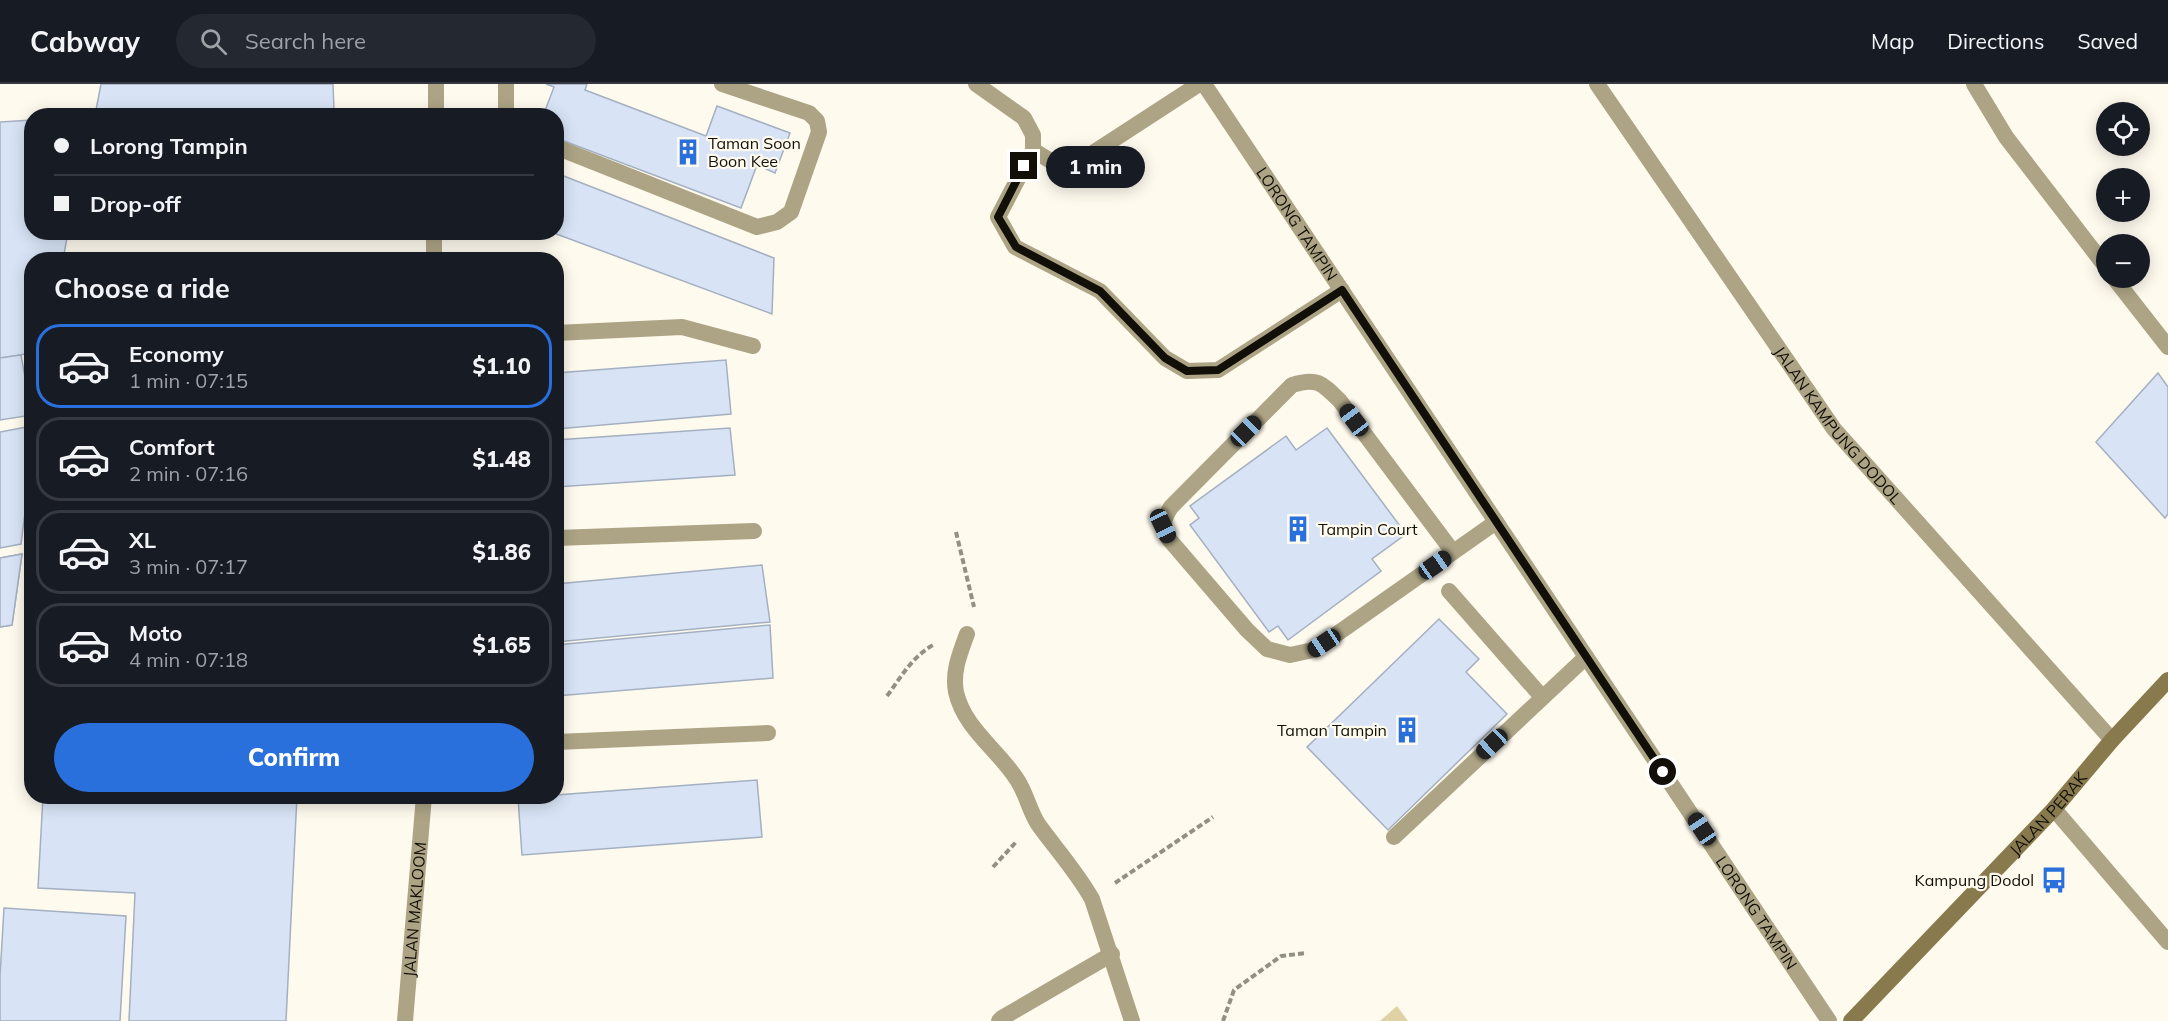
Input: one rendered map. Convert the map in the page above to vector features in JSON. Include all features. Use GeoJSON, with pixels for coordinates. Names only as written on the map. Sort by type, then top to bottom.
{"type":"FeatureCollection","features":[{"type":"Feature","properties":{"kind":"main road","name":"JALAN PERAK"},"geometry":{"type":"LineString","coordinates":[[1851,1021],[2054,809],[2112,740],[2168,680]]}},
{"type":"Feature","properties":{"kind":"street"},"geometry":{"type":"LineString","coordinates":[[436,84],[436,108]]}},
{"type":"Feature","properties":{"kind":"street"},"geometry":{"type":"LineString","coordinates":[[506,84],[506,108]]}},
{"type":"Feature","properties":{"kind":"street"},"geometry":{"type":"LineString","coordinates":[[564,150],[757,227],[777,222],[791,212],[819,132],[817,121],[809,113],[722,84]]}},
{"type":"Feature","properties":{"kind":"street"},"geometry":{"type":"LineString","coordinates":[[976,84],[1024,118],[1033,135],[1033,150],[998,217],[1016,247],[1100,291],[1165,358],[1187,371],[1218,370],[1342,290]]}},
{"type":"Feature","properties":{"kind":"street"},"geometry":{"type":"LineString","coordinates":[[1033,150],[1057,165],[1076,164],[1199,84]]}},
{"type":"Feature","properties":{"kind":"street","name":"LORONG TAMPIN"},"geometry":{"type":"LineString","coordinates":[[1204,84],[1830,1021]]}},
{"type":"Feature","properties":{"kind":"street","name":"JALAN KAMPUNG DODOL"},"geometry":{"type":"LineString","coordinates":[[1597,84],[1834,429],[2112,740]]}},
{"type":"Feature","properties":{"kind":"street"},"geometry":{"type":"LineString","coordinates":[[1974,84],[2006,137],[2096,254]]}},
{"type":"Feature","properties":{"kind":"street"},"geometry":{"type":"LineString","coordinates":[[2122,288],[2168,347]]}},
{"type":"Feature","properties":{"kind":"street"},"geometry":{"type":"LineString","coordinates":[[564,333],[682,327],[753,346]]}},
{"type":"Feature","properties":{"kind":"street"},"geometry":{"type":"LineString","coordinates":[[1453,552],[1340,401],[1322,384],[1308,380],[1292,385],[1171,507],[1164,517],[1163,526],[1168,538],[1247,630],[1267,649],[1290,656],[1314,651],[1496,522]]}},
{"type":"Feature","properties":{"kind":"street"},"geometry":{"type":"LineString","coordinates":[[564,538],[754,531]]}},
{"type":"Feature","properties":{"kind":"street"},"geometry":{"type":"LineString","coordinates":[[1449,591],[1542,697]]}},
{"type":"Feature","properties":{"kind":"street"},"geometry":{"type":"LineString","coordinates":[[967,634],[956,668],[956,690],[962,710],[1018,780],[1037,822],[1092,899],[1112,954],[1132,1021]]}},
{"type":"Feature","properties":{"kind":"street"},"geometry":{"type":"LineString","coordinates":[[1394,837],[1586,657]]}},
{"type":"Feature","properties":{"kind":"street"},"geometry":{"type":"LineString","coordinates":[[564,742],[768,733]]}},
{"type":"Feature","properties":{"kind":"street","name":"JALAN MAKLOOM"},"geometry":{"type":"LineString","coordinates":[[405,1021],[423,804]]}},
{"type":"Feature","properties":{"kind":"street"},"geometry":{"type":"LineString","coordinates":[[2054,809],[2168,942]]}},
{"type":"Feature","properties":{"kind":"street"},"geometry":{"type":"LineString","coordinates":[[999,1021],[1112,954]]}},
{"type":"Feature","properties":{"kind":"path"},"geometry":{"type":"LineString","coordinates":[[887,696],[909,664],[921,652],[939,642],[967,634],[974,618],[974,609],[956,532]]}},
{"type":"Feature","properties":{"kind":"path"},"geometry":{"type":"LineString","coordinates":[[1092,899],[1213,817]]}},
{"type":"Feature","properties":{"kind":"path"},"geometry":{"type":"LineString","coordinates":[[1223,1021],[1234,990],[1281,956],[1307,953]]}},
{"type":"Feature","properties":{"kind":"shaded area"},"geometry":{"type":"Polygon","coordinates":[[[1397,1006],[1408,1021],[1380,1021],[1397,1006]]]}},
{"type":"Feature","properties":{"kind":"building"},"geometry":{"type":"Polygon","coordinates":[[[101,84],[333,84],[334,108],[96,108],[101,84]]]}},
{"type":"Feature","properties":{"kind":"building","name":"Taman Soon Boon Kee"},"geometry":{"type":"Polygon","coordinates":[[[546,84],[587,84],[585,90],[706,136],[717,106],[790,133],[775,173],[757,165],[741,208],[564,141],[564,108],[546,108],[554,87],[546,84]]]}},
{"type":"Feature","properties":{"kind":"building"},"geometry":{"type":"Polygon","coordinates":[[[24,120],[24,240],[67,240],[64,252],[24,252],[24,354],[0,358],[0,122],[24,120]]]}},
{"type":"Feature","properties":{"kind":"building"},"geometry":{"type":"Polygon","coordinates":[[[564,176],[774,258],[772,314],[564,237],[564,176]]]}},
{"type":"Feature","properties":{"kind":"building"},"geometry":{"type":"Polygon","coordinates":[[[21,355],[24,371],[24,416],[0,420],[0,358],[21,355]]]}},
{"type":"Feature","properties":{"kind":"building"},"geometry":{"type":"Polygon","coordinates":[[[726,360],[731,414],[564,428],[564,372],[726,360]]]}},
{"type":"Feature","properties":{"kind":"building"},"geometry":{"type":"Polygon","coordinates":[[[2158,373],[2168,387],[2168,514],[2165,518],[2096,442],[2158,373]]]}},
{"type":"Feature","properties":{"kind":"building"},"geometry":{"type":"Polygon","coordinates":[[[24,428],[24,521],[21,544],[0,548],[0,432],[24,428]]]}},
{"type":"Feature","properties":{"kind":"building"},"geometry":{"type":"Polygon","coordinates":[[[730,428],[735,475],[564,486],[564,439],[730,428]]]}},
{"type":"Feature","properties":{"kind":"building","name":"Tampin Court"},"geometry":{"type":"Polygon","coordinates":[[[1327,428],[1406,534],[1372,559],[1381,571],[1288,640],[1278,626],[1269,632],[1190,525],[1199,518],[1190,506],[1286,436],[1296,450],[1327,428]]]}},
{"type":"Feature","properties":{"kind":"building"},"geometry":{"type":"Polygon","coordinates":[[[22,554],[12,625],[0,627],[0,558],[22,554]]]}},
{"type":"Feature","properties":{"kind":"building"},"geometry":{"type":"Polygon","coordinates":[[[22,554],[12,625],[0,627],[0,558],[22,554]]]}},
{"type":"Feature","properties":{"kind":"building"},"geometry":{"type":"Polygon","coordinates":[[[762,565],[770,622],[564,641],[564,583],[762,565]]]}},
{"type":"Feature","properties":{"kind":"building","name":"Taman Tampin"},"geometry":{"type":"Polygon","coordinates":[[[1439,619],[1479,659],[1466,672],[1507,714],[1388,830],[1307,747],[1439,619]]]}},
{"type":"Feature","properties":{"kind":"building"},"geometry":{"type":"Polygon","coordinates":[[[770,625],[773,678],[564,695],[564,644],[770,625]]]}},
{"type":"Feature","properties":{"kind":"building"},"geometry":{"type":"Polygon","coordinates":[[[757,780],[762,837],[522,855],[518,804],[564,804],[564,794],[757,780]]]}},
{"type":"Feature","properties":{"kind":"building"},"geometry":{"type":"Polygon","coordinates":[[[43,804],[297,804],[286,1021],[129,1021],[135,893],[38,888],[43,804]]]}},
{"type":"Feature","properties":{"kind":"building"},"geometry":{"type":"Polygon","coordinates":[[[4,908],[126,916],[120,1021],[0,1021],[4,908]]]}},
{"type":"Feature","properties":{"kind":"place","name":"Taman Soon Boon Kee"},"geometry":{"type":"Point","coordinates":[688,152]}},
{"type":"Feature","properties":{"kind":"place","name":"Tampin Court"},"geometry":{"type":"Point","coordinates":[1298,529]}},
{"type":"Feature","properties":{"kind":"place","name":"Taman Tampin"},"geometry":{"type":"Point","coordinates":[1407,730]}},
{"type":"Feature","properties":{"kind":"place","name":"Kampung Dodol"},"geometry":{"type":"Point","coordinates":[2054,880]}},
{"type":"Feature","properties":{"kind":"route"},"geometry":{"type":"LineString","coordinates":[[1024,166],[998,217],[1016,247],[1100,291],[1165,358],[1187,371],[1218,370],[1342,290],[1663,772]]}}]}
